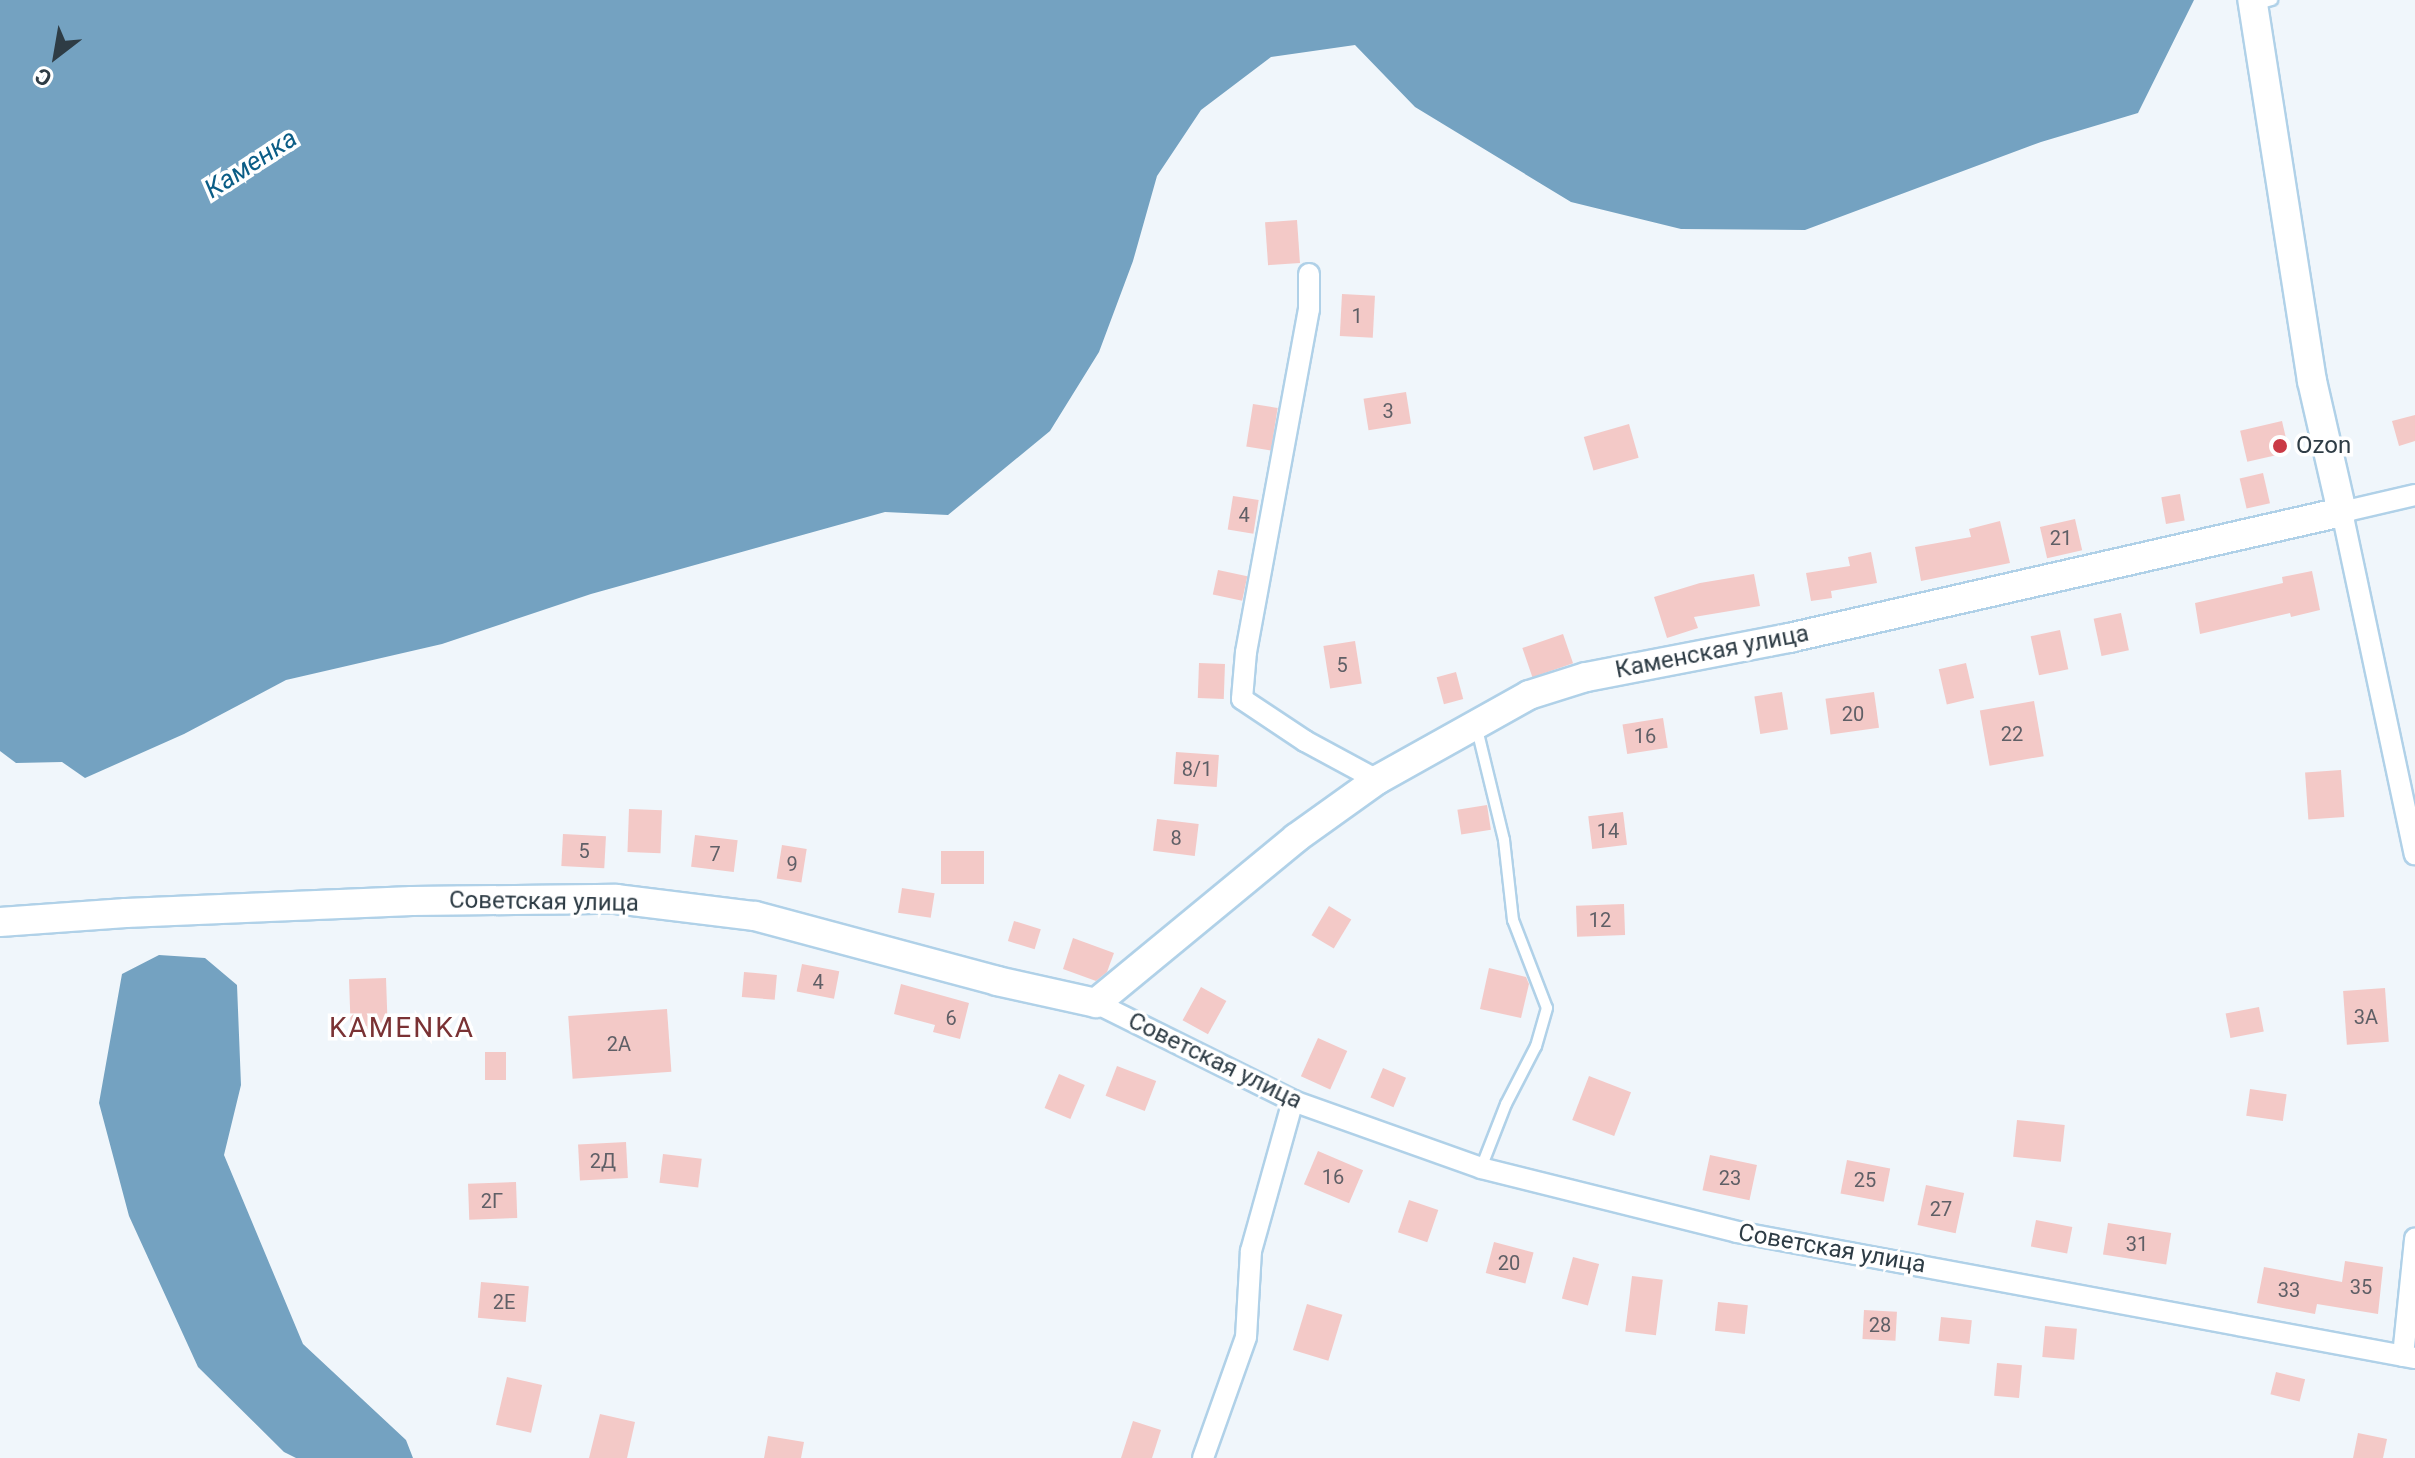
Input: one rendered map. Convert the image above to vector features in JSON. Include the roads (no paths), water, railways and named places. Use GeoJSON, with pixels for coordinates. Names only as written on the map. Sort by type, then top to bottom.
{"type":"FeatureCollection","features":[{"type":"Feature","properties":{"kind":"street"},"geometry":{"type":"LineString","coordinates":[[2259,2],[2312,381],[2415,854]]}},
{"type":"Feature","properties":{"kind":"street"},"geometry":{"type":"LineString","coordinates":[[1309,274],[1309,309],[1246,652],[1242,699],[1305,741],[1377,780]]}},
{"type":"Feature","properties":{"kind":"street","name":"Каменская улица"},"geometry":{"type":"LineString","coordinates":[[1096,1003],[1296,838],[1377,780],[1529,695],[1586,677],[1789,638],[2415,495]]}},
{"type":"Feature","properties":{"kind":"street","name":"Советская улица"},"geometry":{"type":"LineString","coordinates":[[0,922],[126,913],[412,901],[616,899],[755,916],[997,981],[1096,1003],[1293,1101],[1481,1168],[1737,1232],[2409,1357]]}},
{"type":"Feature","properties":{"kind":"street"},"geometry":{"type":"LineString","coordinates":[[1203,1458],[1246,1337],[1251,1251],[1293,1101]]}},
{"type":"Feature","properties":{"kind":"street"},"geometry":{"type":"LineString","coordinates":[[2409,1357],[2415,1239]]}},
{"type":"Feature","properties":{"kind":"lane"},"geometry":{"type":"LineString","coordinates":[[1476,724],[1504,840],[1513,920],[1547,1008],[1536,1046],[1506,1104],[1481,1168]]}},
{"type":"Feature","properties":{"kind":"water","name":"Каменка"},"geometry":{"type":"Polygon","coordinates":[[[0,0],[2194,0],[2138,113],[2041,142],[1805,230],[1681,229],[1571,202],[1415,107],[1355,45],[1271,57],[1201,110],[1157,176],[1133,261],[1099,352],[1050,431],[948,515],[885,512],[591,594],[442,644],[286,680],[184,734],[85,778],[62,762],[16,763],[0,751],[0,0]]]}},
{"type":"Feature","properties":{"kind":"water"},"geometry":{"type":"Polygon","coordinates":[[[159,955],[205,958],[237,985],[241,1085],[224,1155],[303,1344],[406,1440],[413,1458],[296,1458],[284,1452],[198,1367],[129,1216],[99,1103],[122,974],[159,955]]]}},
{"type":"Feature","properties":{"kind":"place","name":"Ozon"},"geometry":{"type":"Point","coordinates":[2280,446]}},
{"type":"Feature","properties":{"kind":"district","name":"KAMENKA"},"geometry":{"type":"Point","coordinates":[402,1028]}}]}
